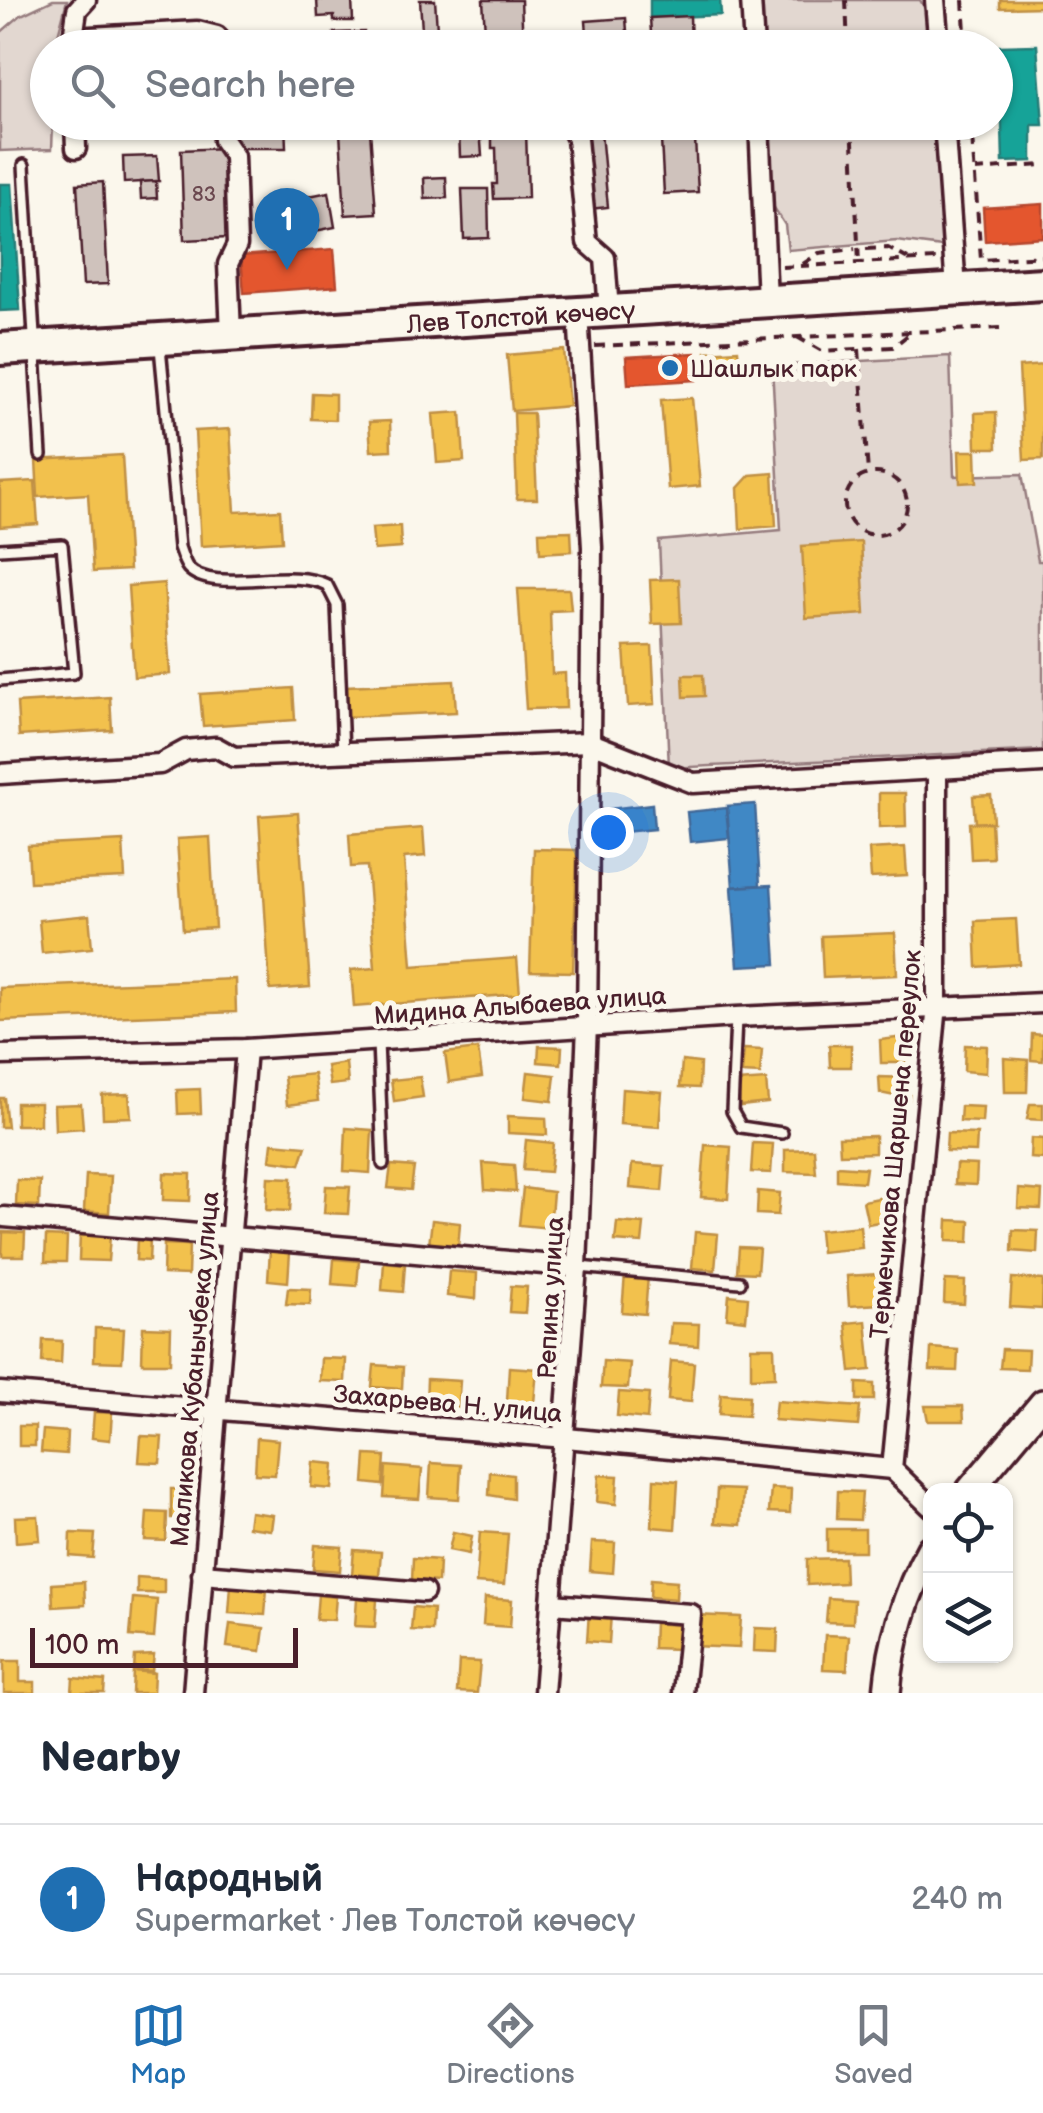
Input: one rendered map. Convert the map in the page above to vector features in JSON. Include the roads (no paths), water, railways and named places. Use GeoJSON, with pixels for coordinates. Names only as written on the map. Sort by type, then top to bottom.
{"type":"FeatureCollection","features":[{"type":"Feature","properties":{"kind":"main road","name":"Лев Толстой көчөсү"},"geometry":{"type":"LineString","coordinates":[[0,349],[1043,284]]}},
{"type":"Feature","properties":{"kind":"street"},"geometry":{"type":"LineString","coordinates":[[74,30],[76,10],[86,0]]}},
{"type":"Feature","properties":{"kind":"street"},"geometry":{"type":"LineString","coordinates":[[751,0],[753,30]]}},
{"type":"Feature","properties":{"kind":"street"},"geometry":{"type":"LineString","coordinates":[[936,0],[938,30]]}},
{"type":"Feature","properties":{"kind":"street"},"geometry":{"type":"LineString","coordinates":[[76,140],[76,148]]}},
{"type":"Feature","properties":{"kind":"street"},"geometry":{"type":"LineString","coordinates":[[223,140],[234,156],[237,244],[228,264],[231,334]]}},
{"type":"Feature","properties":{"kind":"street"},"geometry":{"type":"LineString","coordinates":[[578,140],[587,242],[605,258],[610,311]]}},
{"type":"Feature","properties":{"kind":"street"},"geometry":{"type":"LineString","coordinates":[[760,140],[767,300]]}},
{"type":"Feature","properties":{"kind":"street"},"geometry":{"type":"LineString","coordinates":[[945,140],[956,289]]}},
{"type":"Feature","properties":{"kind":"street","name":"Репина улица"},"geometry":{"type":"LineString","coordinates":[[544,1693],[578,1267],[586,1025],[592,548],[578,313]]}},
{"type":"Feature","properties":{"kind":"street"},"geometry":{"type":"LineString","coordinates":[[0,774],[160,764],[186,750],[216,747],[234,757],[589,742],[692,783],[1043,763]]}},
{"type":"Feature","properties":{"kind":"street","name":"Термечикова Шаршена переулок"},"geometry":{"type":"LineString","coordinates":[[892,1469],[937,1006],[937,770]]}},
{"type":"Feature","properties":{"kind":"street","name":"Мидина Алыбаева улица"},"geometry":{"type":"LineString","coordinates":[[0,1055],[246,1049],[586,1025],[1043,1003]]}},
{"type":"Feature","properties":{"kind":"street","name":"Маликова Кубанычбека улица"},"geometry":{"type":"LineString","coordinates":[[193,1693],[246,1049]]}},
{"type":"Feature","properties":{"kind":"street"},"geometry":{"type":"LineString","coordinates":[[4,1217],[578,1267]]}},
{"type":"Feature","properties":{"kind":"street","name":"Захарьева Н. улица"},"geometry":{"type":"LineString","coordinates":[[0,1392],[892,1469]]}},
{"type":"Feature","properties":{"kind":"street"},"geometry":{"type":"LineString","coordinates":[[976,1483],[1043,1403]]}},
{"type":"Feature","properties":{"kind":"street"},"geometry":{"type":"LineString","coordinates":[[892,1469],[923,1499]]}},
{"type":"Feature","properties":{"kind":"street"},"geometry":{"type":"LineString","coordinates":[[888,1693],[908,1596],[923,1564]]}},
{"type":"Feature","properties":{"kind":"street"},"geometry":{"type":"LineString","coordinates":[[202,1574],[424,1592]]}},
{"type":"Feature","properties":{"kind":"street"},"geometry":{"type":"LineString","coordinates":[[552,1604],[692,1614],[683,1693]]}},
{"type":"Feature","properties":{"kind":"lane"},"geometry":{"type":"LineString","coordinates":[[24,164],[41,455]]}},
{"type":"Feature","properties":{"kind":"lane"},"geometry":{"type":"LineString","coordinates":[[159,339],[179,546],[184,559],[189,570],[224,580],[297,575],[327,584],[337,605],[343,752]]}},
{"type":"Feature","properties":{"kind":"lane"},"geometry":{"type":"LineString","coordinates":[[0,549],[62,546],[74,673],[0,680]]}},
{"type":"Feature","properties":{"kind":"lane"},"geometry":{"type":"LineString","coordinates":[[736,1017],[732,1111],[741,1127],[782,1133]]}},
{"type":"Feature","properties":{"kind":"lane"},"geometry":{"type":"LineString","coordinates":[[378,1040],[382,1164]]}},
{"type":"Feature","properties":{"kind":"lane"},"geometry":{"type":"LineString","coordinates":[[578,1267],[740,1282]]}},
{"type":"Feature","properties":{"kind":"place","name":"Народный"},"geometry":{"type":"Point","coordinates":[287,270]}},
{"type":"Feature","properties":{"kind":"place","name":"Шашлык парк"},"geometry":{"type":"Point","coordinates":[670,368]}}]}
